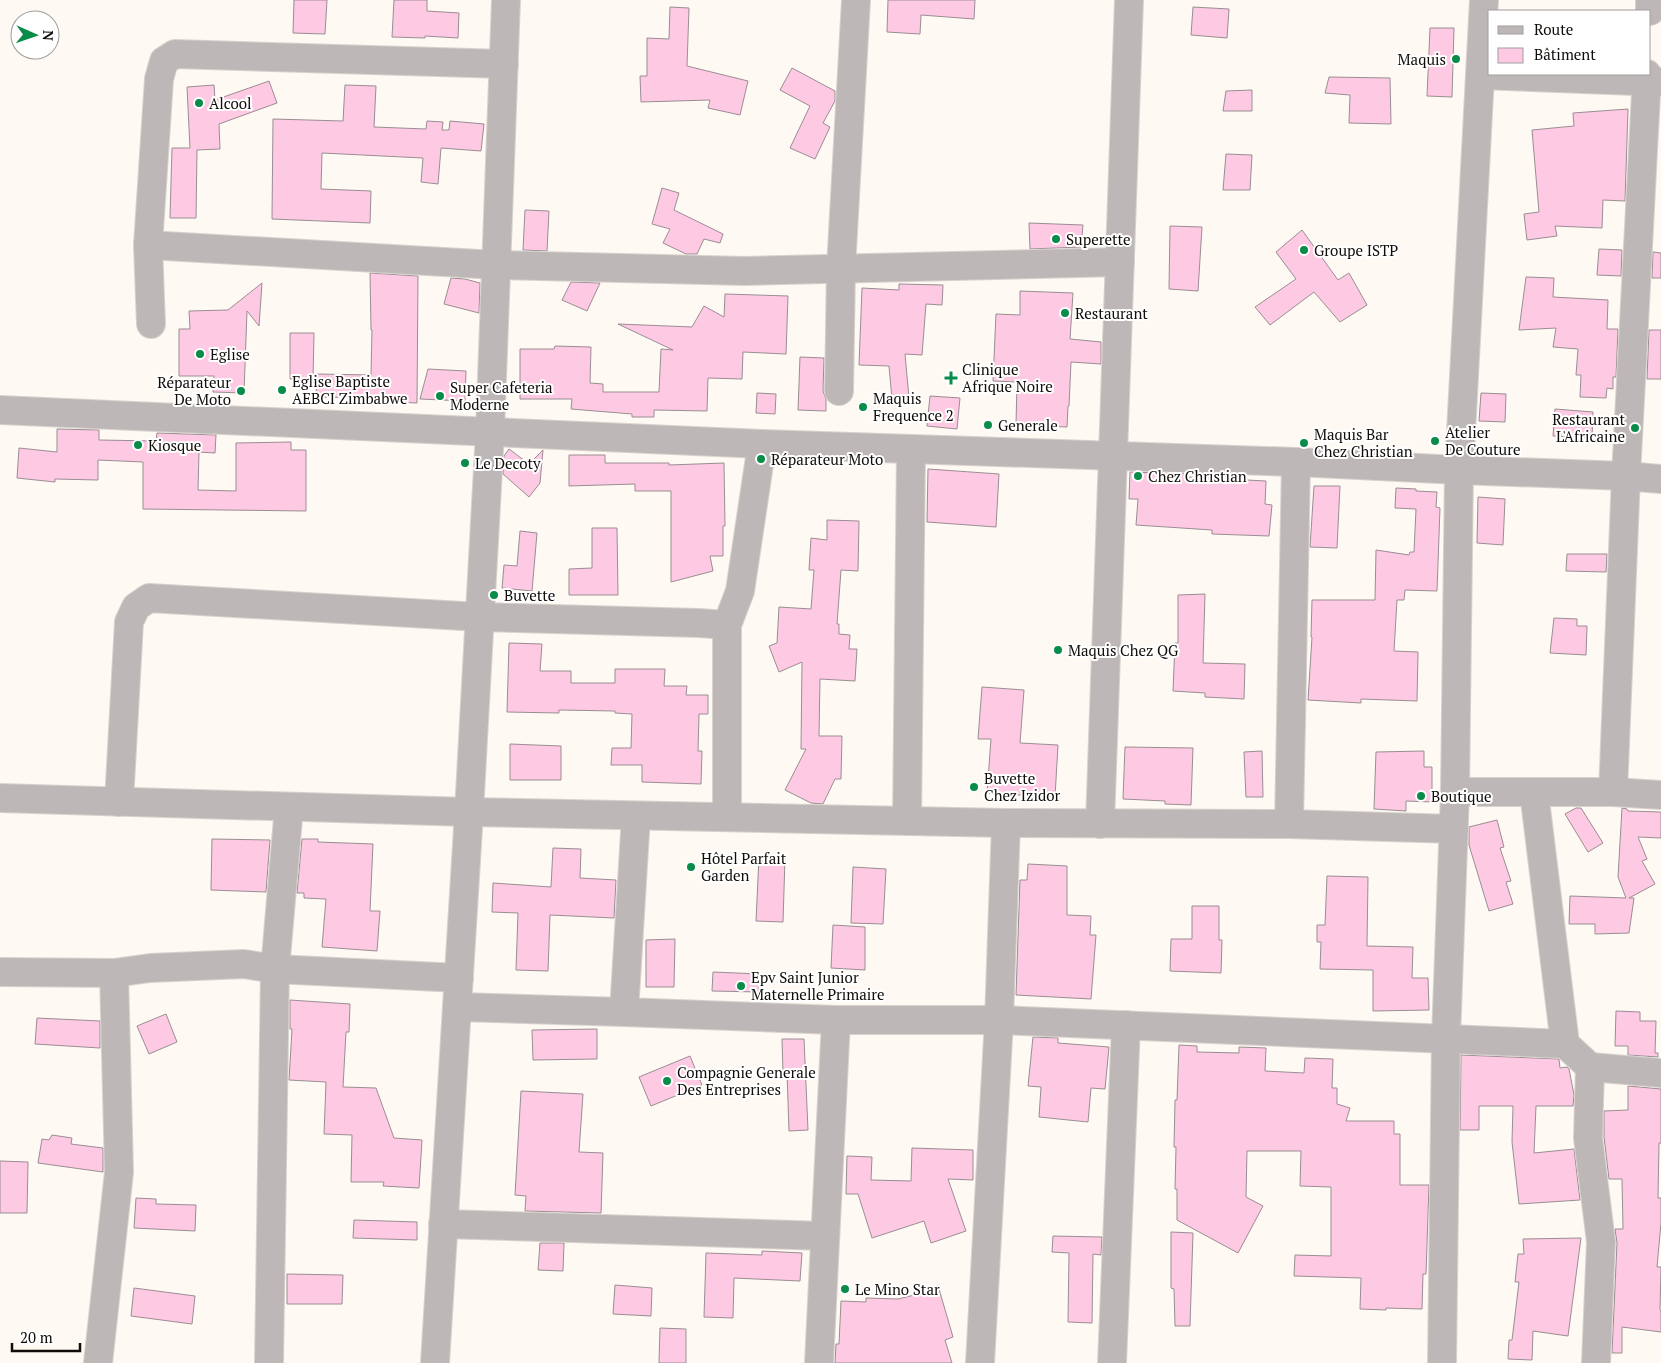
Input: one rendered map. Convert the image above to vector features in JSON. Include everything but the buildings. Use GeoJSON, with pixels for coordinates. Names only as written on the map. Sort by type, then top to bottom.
{"type":"FeatureCollection","features":[{"type":"Feature","properties":{"kind":"street"},"geometry":{"type":"LineString","coordinates":[[435,1363],[490,432],[506,0]]}},
{"type":"Feature","properties":{"kind":"street"},"geometry":{"type":"LineString","coordinates":[[839,391],[841,268],[856,0]]}},
{"type":"Feature","properties":{"kind":"street"},"geometry":{"type":"LineString","coordinates":[[1100,824],[1129,0]]}},
{"type":"Feature","properties":{"kind":"street"},"geometry":{"type":"LineString","coordinates":[[1442,1363],[1446,1038],[1455,792],[1459,470],[1484,0]]}},
{"type":"Feature","properties":{"kind":"street"},"geometry":{"type":"LineString","coordinates":[[151,324],[148,245],[159,79],[164,61],[175,54],[504,64]]}},
{"type":"Feature","properties":{"kind":"street"},"geometry":{"type":"LineString","coordinates":[[1480,75],[1651,79],[1626,476],[1613,792]]}},
{"type":"Feature","properties":{"kind":"street"},"geometry":{"type":"LineString","coordinates":[[148,245],[496,265],[745,271],[1120,262]]}},
{"type":"Feature","properties":{"kind":"street"},"geometry":{"type":"LineString","coordinates":[[0,410],[762,444],[1296,462],[1661,479]]}},
{"type":"Feature","properties":{"kind":"street"},"geometry":{"type":"LineString","coordinates":[[727,817],[727,625],[740,591],[762,444]]}},
{"type":"Feature","properties":{"kind":"street"},"geometry":{"type":"LineString","coordinates":[[907,821],[911,450]]}},
{"type":"Feature","properties":{"kind":"street"},"geometry":{"type":"LineString","coordinates":[[1289,824],[1296,462]]}},
{"type":"Feature","properties":{"kind":"street"},"geometry":{"type":"LineString","coordinates":[[119,802],[129,622],[136,607],[149,598],[480,617],[700,622],[727,625]]}},
{"type":"Feature","properties":{"kind":"street"},"geometry":{"type":"LineString","coordinates":[[1455,792],[1613,792],[1661,795]]}},
{"type":"Feature","properties":{"kind":"street"},"geometry":{"type":"LineString","coordinates":[[1534,792],[1565,1044]]}},
{"type":"Feature","properties":{"kind":"street"},"geometry":{"type":"LineString","coordinates":[[0,798],[636,816],[1006,823],[1289,824],[1454,829]]}},
{"type":"Feature","properties":{"kind":"street"},"geometry":{"type":"LineString","coordinates":[[269,1363],[275,969],[289,807]]}},
{"type":"Feature","properties":{"kind":"street"},"geometry":{"type":"LineString","coordinates":[[624,1012],[636,816]]}},
{"type":"Feature","properties":{"kind":"street"},"geometry":{"type":"LineString","coordinates":[[980,1363],[999,1020],[1006,823]]}},
{"type":"Feature","properties":{"kind":"street"},"geometry":{"type":"LineString","coordinates":[[0,972],[114,973],[150,968],[244,964],[275,969],[459,978]]}},
{"type":"Feature","properties":{"kind":"street"},"geometry":{"type":"LineString","coordinates":[[98,1363],[119,1172],[114,973]]}},
{"type":"Feature","properties":{"kind":"street"},"geometry":{"type":"LineString","coordinates":[[457,1007],[836,1020],[999,1020],[1565,1044],[1590,1067],[1661,1072]]}},
{"type":"Feature","properties":{"kind":"street"},"geometry":{"type":"LineString","coordinates":[[819,1363],[836,1020]]}},
{"type":"Feature","properties":{"kind":"street"},"geometry":{"type":"LineString","coordinates":[[1112,1363],[1126,1025]]}},
{"type":"Feature","properties":{"kind":"street"},"geometry":{"type":"LineString","coordinates":[[1590,1067],[1588,1138],[1601,1242],[1596,1363]]}},
{"type":"Feature","properties":{"kind":"street"},"geometry":{"type":"LineString","coordinates":[[443,1224],[825,1236]]}},
{"type":"Feature","properties":{"kind":"place","name":"Maquis"},"geometry":{"type":"Point","coordinates":[1456,59]}},
{"type":"Feature","properties":{"kind":"place","name":"Alcool"},"geometry":{"type":"Point","coordinates":[199,103]}},
{"type":"Feature","properties":{"kind":"place","name":"Superette"},"geometry":{"type":"Point","coordinates":[1056,239]}},
{"type":"Feature","properties":{"kind":"place","name":"Groupe ISTP"},"geometry":{"type":"Point","coordinates":[1304,250]}},
{"type":"Feature","properties":{"kind":"place","name":"Restaurant"},"geometry":{"type":"Point","coordinates":[1065,313]}},
{"type":"Feature","properties":{"kind":"place","name":"Eglise"},"geometry":{"type":"Point","coordinates":[200,354]}},
{"type":"Feature","properties":{"kind":"place","name":"Clinique Afrique Noire"},"geometry":{"type":"Point","coordinates":[951,378]}},
{"type":"Feature","properties":{"kind":"place","name":"Eglise Baptiste AEBCI Zimbabwe"},"geometry":{"type":"Point","coordinates":[282,390]}},
{"type":"Feature","properties":{"kind":"place","name":"Réparateur De Moto"},"geometry":{"type":"Point","coordinates":[241,391]}},
{"type":"Feature","properties":{"kind":"place","name":"Super Cafeteria Moderne"},"geometry":{"type":"Point","coordinates":[440,396]}},
{"type":"Feature","properties":{"kind":"place","name":"Maquis Frequence 2"},"geometry":{"type":"Point","coordinates":[863,407]}},
{"type":"Feature","properties":{"kind":"place","name":"Generale"},"geometry":{"type":"Point","coordinates":[988,425]}},
{"type":"Feature","properties":{"kind":"place","name":"Restaurant L'Africaine"},"geometry":{"type":"Point","coordinates":[1635,428]}},
{"type":"Feature","properties":{"kind":"place","name":"Atelier De Couture"},"geometry":{"type":"Point","coordinates":[1435,441]}},
{"type":"Feature","properties":{"kind":"place","name":"Maquis Bar Chez Christian"},"geometry":{"type":"Point","coordinates":[1304,443]}},
{"type":"Feature","properties":{"kind":"place","name":"Kiosque"},"geometry":{"type":"Point","coordinates":[138,445]}},
{"type":"Feature","properties":{"kind":"place","name":"Réparateur Moto"},"geometry":{"type":"Point","coordinates":[761,459]}},
{"type":"Feature","properties":{"kind":"place","name":"Le Decoty"},"geometry":{"type":"Point","coordinates":[465,463]}},
{"type":"Feature","properties":{"kind":"place","name":"Chez Christian"},"geometry":{"type":"Point","coordinates":[1138,476]}},
{"type":"Feature","properties":{"kind":"place","name":"Buvette"},"geometry":{"type":"Point","coordinates":[494,595]}},
{"type":"Feature","properties":{"kind":"place","name":"Maquis Chez QG"},"geometry":{"type":"Point","coordinates":[1058,650]}},
{"type":"Feature","properties":{"kind":"place","name":"Buvette Chez Izidor"},"geometry":{"type":"Point","coordinates":[974,787]}},
{"type":"Feature","properties":{"kind":"place","name":"Boutique"},"geometry":{"type":"Point","coordinates":[1421,796]}},
{"type":"Feature","properties":{"kind":"place","name":"Hôtel Parfait Garden"},"geometry":{"type":"Point","coordinates":[691,867]}},
{"type":"Feature","properties":{"kind":"place","name":"Epv Saint Junior Maternelle Primaire"},"geometry":{"type":"Point","coordinates":[741,986]}},
{"type":"Feature","properties":{"kind":"place","name":"Compagnie Generale Des Entreprises"},"geometry":{"type":"Point","coordinates":[667,1081]}},
{"type":"Feature","properties":{"kind":"place","name":"Le Mino Star"},"geometry":{"type":"Point","coordinates":[845,1289]}}]}
